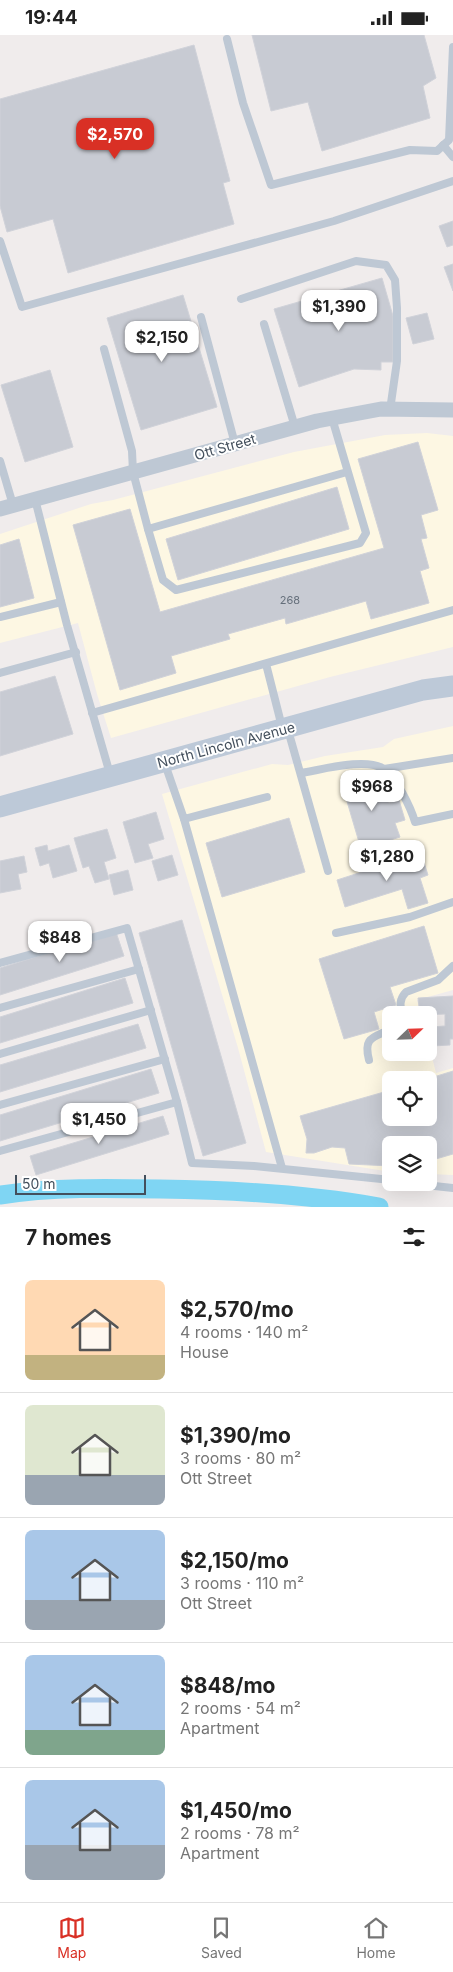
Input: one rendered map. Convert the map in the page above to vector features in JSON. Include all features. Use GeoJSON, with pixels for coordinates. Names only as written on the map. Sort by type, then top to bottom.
{"type":"FeatureCollection","features":[{"type":"Feature","properties":{"kind":"main road","name":"North Lincoln Avenue"},"geometry":{"type":"LineString","coordinates":[[0,807],[423,690],[453,686]]}},
{"type":"Feature","properties":{"kind":"street","name":"Ott Street"},"geometry":{"type":"LineString","coordinates":[[7,507],[295,427],[381,409],[453,410]]}},
{"type":"Feature","properties":{"kind":"lane"},"geometry":{"type":"LineString","coordinates":[[227,39],[243,103],[271,185],[410,151],[436,151],[449,140],[453,47]]}},
{"type":"Feature","properties":{"kind":"lane"},"geometry":{"type":"LineString","coordinates":[[443,145],[453,157]]}},
{"type":"Feature","properties":{"kind":"lane"},"geometry":{"type":"LineString","coordinates":[[0,241],[22,307],[334,221],[453,181]]}},
{"type":"Feature","properties":{"kind":"lane"},"geometry":{"type":"LineString","coordinates":[[241,299],[356,261],[386,265],[396,280],[397,308],[397,361],[390,409]]}},
{"type":"Feature","properties":{"kind":"lane"},"geometry":{"type":"LineString","coordinates":[[200,317],[235,444]]}},
{"type":"Feature","properties":{"kind":"lane"},"geometry":{"type":"LineString","coordinates":[[264,324],[295,427]]}},
{"type":"Feature","properties":{"kind":"lane"},"geometry":{"type":"LineString","coordinates":[[104,349],[132,451],[133,472],[163,580],[176,590],[360,543],[366,533],[332,419]]}},
{"type":"Feature","properties":{"kind":"lane"},"geometry":{"type":"LineString","coordinates":[[0,461],[7,507]]}},
{"type":"Feature","properties":{"kind":"lane"},"geometry":{"type":"LineString","coordinates":[[148,529],[348,472]]}},
{"type":"Feature","properties":{"kind":"lane"},"geometry":{"type":"LineString","coordinates":[[35,499],[61,602],[111,776]]}},
{"type":"Feature","properties":{"kind":"lane"},"geometry":{"type":"LineString","coordinates":[[0,617],[61,602]]}},
{"type":"Feature","properties":{"kind":"lane"},"geometry":{"type":"LineString","coordinates":[[92,713],[453,610]]}},
{"type":"Feature","properties":{"kind":"lane"},"geometry":{"type":"LineString","coordinates":[[0,673],[76,652]]}},
{"type":"Feature","properties":{"kind":"lane"},"geometry":{"type":"LineString","coordinates":[[266,664],[301,773],[328,871]]}},
{"type":"Feature","properties":{"kind":"lane"},"geometry":{"type":"LineString","coordinates":[[301,773],[368,764],[384,769],[453,757]]}},
{"type":"Feature","properties":{"kind":"lane"},"geometry":{"type":"LineString","coordinates":[[164,762],[184,819],[282,1169]]}},
{"type":"Feature","properties":{"kind":"lane"},"geometry":{"type":"LineString","coordinates":[[384,769],[400,789],[415,822],[453,814]]}},
{"type":"Feature","properties":{"kind":"lane"},"geometry":{"type":"LineString","coordinates":[[184,819],[267,797]]}},
{"type":"Feature","properties":{"kind":"lane"},"geometry":{"type":"LineString","coordinates":[[336,933],[410,917],[453,902]]}},
{"type":"Feature","properties":{"kind":"lane"},"geometry":{"type":"LineString","coordinates":[[0,963],[127,927],[177,1102],[192,1163],[282,1169],[382,1179]]}},
{"type":"Feature","properties":{"kind":"lane"},"geometry":{"type":"LineString","coordinates":[[401,1006],[400,1001],[406,992],[438,980],[453,967]]}},
{"type":"Feature","properties":{"kind":"lane"},"geometry":{"type":"LineString","coordinates":[[0,1008],[140,969]]}},
{"type":"Feature","properties":{"kind":"lane"},"geometry":{"type":"LineString","coordinates":[[0,1053],[151,1010]]}},
{"type":"Feature","properties":{"kind":"lane"},"geometry":{"type":"LineString","coordinates":[[369,1060],[366,1048],[370,1041],[382,1034]]}},
{"type":"Feature","properties":{"kind":"lane"},"geometry":{"type":"LineString","coordinates":[[0,1105],[165,1059]]}},
{"type":"Feature","properties":{"kind":"lane"},"geometry":{"type":"LineString","coordinates":[[0,1151],[177,1102]]}},
{"type":"Feature","properties":{"kind":"lane"},"geometry":{"type":"LineString","coordinates":[[437,1186],[453,1188]]}},
{"type":"Feature","properties":{"kind":"shaded area"},"geometry":{"type":"Polygon","coordinates":[[[427,433],[453,436],[453,647],[330,677],[111,738],[78,623],[0,643],[0,534],[91,504],[113,500],[294,452],[385,435],[427,433]]]}},
{"type":"Feature","properties":{"kind":"shaded area"},"geometry":{"type":"Polygon","coordinates":[[[453,726],[453,990],[417,1000],[419,1006],[382,1006],[382,1061],[433,1061],[436,1071],[382,1071],[382,1126],[437,1126],[437,1073],[453,1068],[453,1175],[437,1174],[437,1136],[382,1136],[382,1171],[266,1152],[238,1048],[162,794],[272,764],[288,765],[325,756],[383,747],[394,739],[453,726]]]}},
{"type":"Feature","properties":{"kind":"building"},"geometry":{"type":"Polygon","coordinates":[[[252,35],[424,35],[436,78],[423,86],[430,118],[322,151],[308,102],[271,111],[252,35]]]}},
{"type":"Feature","properties":{"kind":"building"},"geometry":{"type":"Polygon","coordinates":[[[194,45],[230,181],[223,183],[234,224],[68,273],[53,219],[7,232],[0,206],[0,99],[194,45]]]}},
{"type":"Feature","properties":{"kind":"building"},"geometry":{"type":"Polygon","coordinates":[[[453,221],[453,245],[447,247],[439,226],[453,221]]]}},
{"type":"Feature","properties":{"kind":"building"},"geometry":{"type":"Polygon","coordinates":[[[453,264],[453,291],[444,267],[453,264]]]}},
{"type":"Feature","properties":{"kind":"building"},"geometry":{"type":"Polygon","coordinates":[[[382,278],[393,316],[393,362],[381,362],[381,370],[354,369],[299,387],[274,309],[382,278]]]}},
{"type":"Feature","properties":{"kind":"building"},"geometry":{"type":"Polygon","coordinates":[[[183,295],[217,407],[141,430],[107,318],[183,295]]]}},
{"type":"Feature","properties":{"kind":"building"},"geometry":{"type":"Polygon","coordinates":[[[427,313],[434,339],[413,344],[406,318],[427,313]]]}},
{"type":"Feature","properties":{"kind":"building"},"geometry":{"type":"Polygon","coordinates":[[[50,370],[73,447],[25,462],[1,385],[50,370]]]}},
{"type":"Feature","properties":{"kind":"building"},"geometry":{"type":"Polygon","coordinates":[[[418,442],[438,510],[421,515],[427,538],[421,539],[429,568],[420,571],[429,603],[371,619],[366,601],[286,624],[285,618],[228,634],[230,639],[171,656],[176,673],[120,690],[73,525],[130,509],[160,612],[384,548],[358,459],[418,442]]]}},
{"type":"Feature","properties":{"kind":"building"},"geometry":{"type":"Polygon","coordinates":[[[337,487],[349,529],[178,580],[166,539],[337,487]]]}},
{"type":"Feature","properties":{"kind":"building"},"geometry":{"type":"Polygon","coordinates":[[[19,539],[34,598],[0,607],[0,545],[19,539]]]}},
{"type":"Feature","properties":{"kind":"building"},"geometry":{"type":"Polygon","coordinates":[[[55,676],[73,734],[0,756],[0,692],[55,676]]]}},
{"type":"Feature","properties":{"kind":"building"},"geometry":{"type":"Polygon","coordinates":[[[363,775],[366,787],[383,782],[389,803],[399,800],[405,820],[395,823],[400,837],[361,849],[341,781],[363,775]]]}},
{"type":"Feature","properties":{"kind":"building"},"geometry":{"type":"Polygon","coordinates":[[[156,812],[164,839],[148,844],[153,858],[135,863],[123,822],[156,812]]]}},
{"type":"Feature","properties":{"kind":"building"},"geometry":{"type":"Polygon","coordinates":[[[289,818],[305,872],[222,897],[206,843],[289,818]]]}},
{"type":"Feature","properties":{"kind":"building"},"geometry":{"type":"Polygon","coordinates":[[[107,829],[116,858],[104,862],[109,879],[95,883],[89,866],[83,868],[74,838],[107,829]]]}},
{"type":"Feature","properties":{"kind":"building"},"geometry":{"type":"Polygon","coordinates":[[[47,845],[48,851],[69,845],[77,871],[53,878],[49,863],[40,866],[35,848],[47,845]]]}},
{"type":"Feature","properties":{"kind":"building"},"geometry":{"type":"Polygon","coordinates":[[[421,853],[428,875],[420,878],[428,903],[408,909],[402,889],[345,907],[337,880],[421,853]]]}},
{"type":"Feature","properties":{"kind":"building"},"geometry":{"type":"Polygon","coordinates":[[[172,855],[178,875],[158,881],[152,861],[172,855]]]}},
{"type":"Feature","properties":{"kind":"building"},"geometry":{"type":"Polygon","coordinates":[[[24,856],[27,872],[18,874],[21,889],[0,893],[0,861],[24,856]]]}},
{"type":"Feature","properties":{"kind":"building"},"geometry":{"type":"Polygon","coordinates":[[[128,870],[133,890],[114,895],[109,875],[128,870]]]}},
{"type":"Feature","properties":{"kind":"building"},"geometry":{"type":"Polygon","coordinates":[[[182,920],[246,1143],[203,1156],[139,933],[182,920]]]}},
{"type":"Feature","properties":{"kind":"building"},"geometry":{"type":"Polygon","coordinates":[[[424,926],[438,973],[390,987],[396,1005],[382,1006],[382,1009],[374,1012],[379,1029],[344,1039],[319,959],[424,926]]]}},
{"type":"Feature","properties":{"kind":"building"},"geometry":{"type":"Polygon","coordinates":[[[116,932],[124,956],[0,995],[0,968],[116,932]]]}},
{"type":"Feature","properties":{"kind":"building"},"geometry":{"type":"Polygon","coordinates":[[[125,978],[133,1003],[0,1043],[0,1017],[125,978]]]}},
{"type":"Feature","properties":{"kind":"building"},"geometry":{"type":"Polygon","coordinates":[[[453,996],[453,1039],[450,1039],[450,1045],[438,1046],[438,1026],[445,1026],[445,1014],[438,1014],[438,1006],[419,1006],[418,998],[453,996]]]}},
{"type":"Feature","properties":{"kind":"building"},"geometry":{"type":"Polygon","coordinates":[[[138,1024],[146,1048],[0,1092],[0,1065],[138,1024]]]}},
{"type":"Feature","properties":{"kind":"building"},"geometry":{"type":"Polygon","coordinates":[[[151,1069],[159,1093],[0,1141],[0,1115],[151,1069]]]}},
{"type":"Feature","properties":{"kind":"building"},"geometry":{"type":"Polygon","coordinates":[[[453,1071],[453,1154],[437,1159],[437,1136],[382,1136],[382,1166],[349,1164],[345,1148],[332,1147],[314,1153],[306,1153],[307,1139],[300,1116],[382,1093],[382,1126],[437,1126],[437,1076],[453,1071]]]}},
{"type":"Feature","properties":{"kind":"building"},"geometry":{"type":"Polygon","coordinates":[[[163,1116],[169,1134],[36,1175],[30,1156],[163,1116]]]}},
{"type":"Feature","properties":{"kind":"waterway"},"geometry":{"type":"LineString","coordinates":[[0,1195],[80,1189],[187,1190],[297,1196],[379,1207]]}}]}
